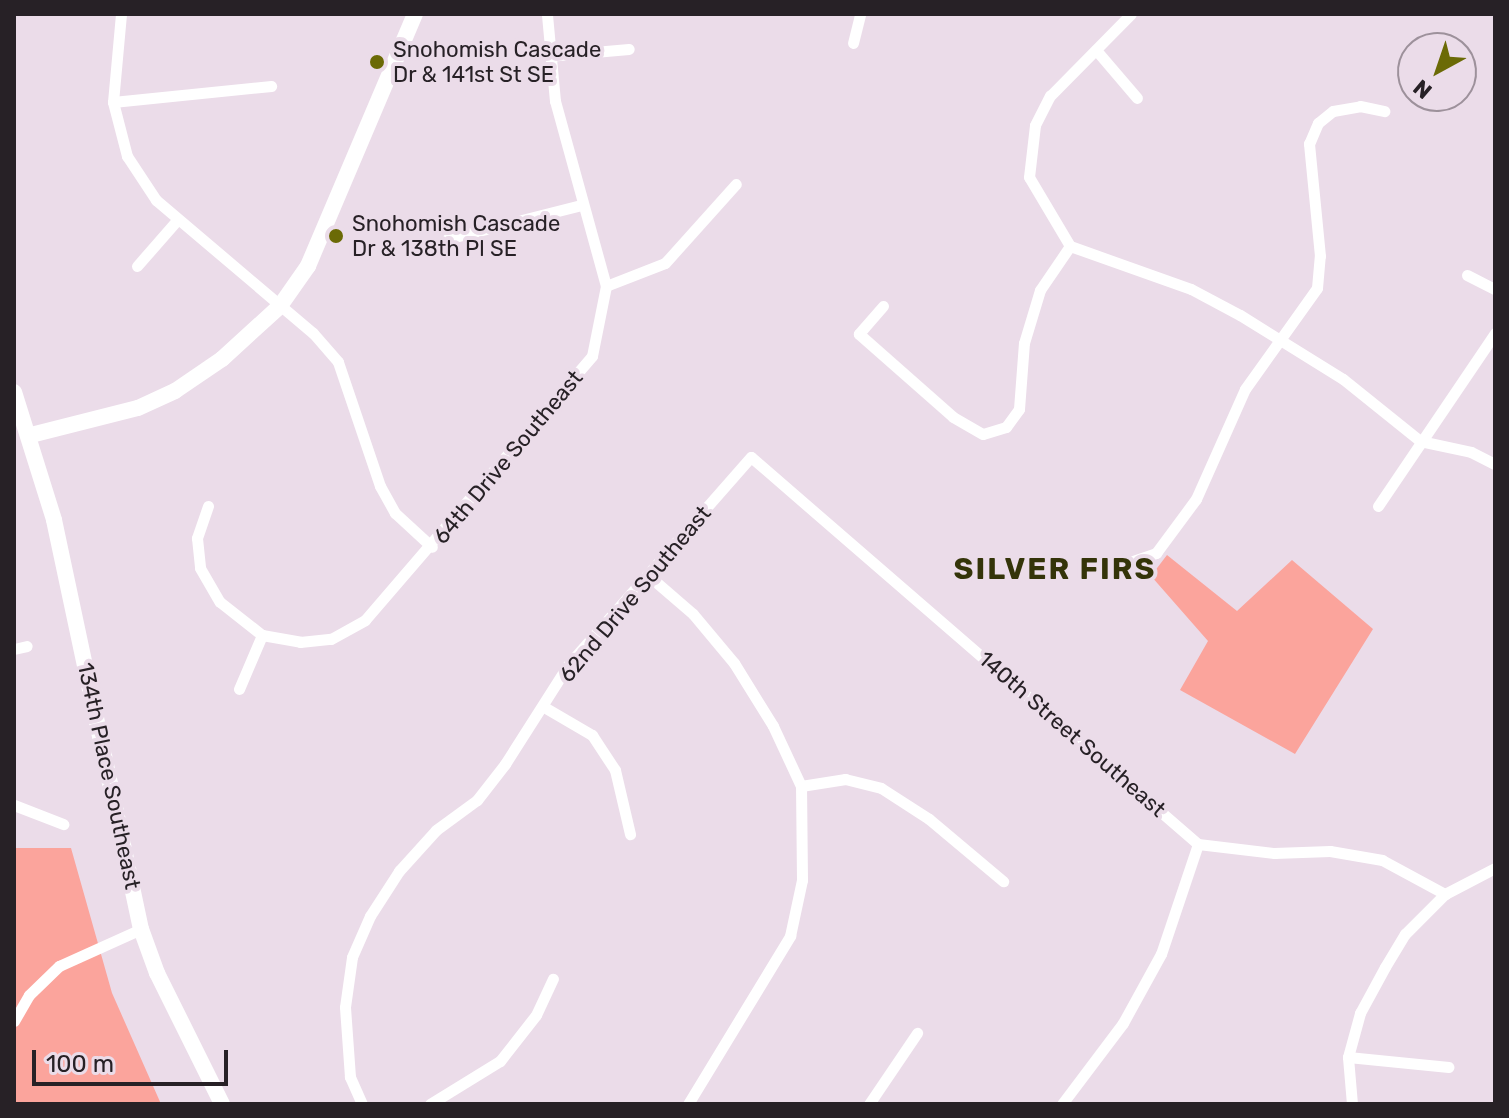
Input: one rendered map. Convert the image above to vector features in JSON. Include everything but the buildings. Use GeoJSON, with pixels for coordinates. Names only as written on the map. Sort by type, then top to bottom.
{"type":"FeatureCollection","features":[{"type":"Feature","properties":{"kind":"main road"},"geometry":{"type":"LineString","coordinates":[[31,435],[138,408],[175,391],[222,359],[280,306],[308,266],[415,14]]}},
{"type":"Feature","properties":{"kind":"main road","name":"134th Place Southeast"},"geometry":{"type":"LineString","coordinates":[[14,392],[31,435],[54,520],[141,929],[157,973],[222,1104]]}},
{"type":"Feature","properties":{"kind":"street"},"geometry":{"type":"LineString","coordinates":[[121,14],[113,102],[127,156],[156,200],[280,306],[338,362],[380,486],[395,513],[432,547]]}},
{"type":"Feature","properties":{"kind":"street","name":"64th Drive Southeast"},"geometry":{"type":"LineString","coordinates":[[208,506],[197,538],[200,568],[220,602],[262,635],[300,642],[331,639],[365,620],[432,547],[592,356],[606,286],[581,205],[548,56],[547,14]]}},
{"type":"Feature","properties":{"kind":"street"},"geometry":{"type":"LineString","coordinates":[[853,43],[860,14]]}},
{"type":"Feature","properties":{"kind":"street"},"geometry":{"type":"LineString","coordinates":[[1131,14],[1050,96],[1035,125],[1029,177],[1070,246],[1191,289],[1282,340],[1343,379],[1420,441],[1471,452],[1495,464]]}},
{"type":"Feature","properties":{"kind":"street"},"geometry":{"type":"LineString","coordinates":[[548,56],[629,49]]}},
{"type":"Feature","properties":{"kind":"street"},"geometry":{"type":"LineString","coordinates":[[1096,50],[1137,98]]}},
{"type":"Feature","properties":{"kind":"street"},"geometry":{"type":"LineString","coordinates":[[113,102],[271,86]]}},
{"type":"Feature","properties":{"kind":"street"},"geometry":{"type":"LineString","coordinates":[[1130,562],[1156,553],[1196,499],[1245,389],[1317,288],[1320,256],[1309,144],[1318,123],[1333,111],[1360,106],[1384,111]]}},
{"type":"Feature","properties":{"kind":"street"},"geometry":{"type":"LineString","coordinates":[[606,286],[645,272],[683,249],[736,184]]}},
{"type":"Feature","properties":{"kind":"street"},"geometry":{"type":"LineString","coordinates":[[447,239],[581,205]]}},
{"type":"Feature","properties":{"kind":"street"},"geometry":{"type":"LineString","coordinates":[[137,266],[178,219]]}},
{"type":"Feature","properties":{"kind":"street"},"geometry":{"type":"LineString","coordinates":[[883,306],[859,334],[953,417],[983,434],[1006,427],[1019,409],[1024,343],[1040,290],[1070,246]]}},
{"type":"Feature","properties":{"kind":"street"},"geometry":{"type":"LineString","coordinates":[[1467,275],[1495,289]]}},
{"type":"Feature","properties":{"kind":"street"},"geometry":{"type":"LineString","coordinates":[[1378,506],[1495,333]]}},
{"type":"Feature","properties":{"kind":"street","name":"62nd Drive Southeast"},"geometry":{"type":"LineString","coordinates":[[362,1104],[350,1077],[345,1007],[352,957],[370,916],[399,871],[436,830],[477,800],[544,707],[568,665],[751,457]]}},
{"type":"Feature","properties":{"kind":"street","name":"140th Street Southeast"},"geometry":{"type":"LineString","coordinates":[[751,457],[1198,844]]}},
{"type":"Feature","properties":{"kind":"street"},"geometry":{"type":"LineString","coordinates":[[649,576],[693,614],[734,663],[773,726],[801,786],[802,880],[790,936],[688,1104]]}},
{"type":"Feature","properties":{"kind":"street"},"geometry":{"type":"LineString","coordinates":[[239,689],[262,635]]}},
{"type":"Feature","properties":{"kind":"street"},"geometry":{"type":"LineString","coordinates":[[544,707],[592,735],[615,770],[630,834]]}},
{"type":"Feature","properties":{"kind":"street"},"geometry":{"type":"LineString","coordinates":[[801,786],[845,779],[881,788],[929,819],[1003,881]]}},
{"type":"Feature","properties":{"kind":"street"},"geometry":{"type":"LineString","coordinates":[[14,805],[63,824]]}},
{"type":"Feature","properties":{"kind":"street"},"geometry":{"type":"LineString","coordinates":[[1062,1104],[1123,1023],[1161,954],[1198,844],[1274,853],[1330,851],[1382,860],[1445,894]]}},
{"type":"Feature","properties":{"kind":"street"},"geometry":{"type":"LineString","coordinates":[[1352,1104],[1348,1057],[1360,1013],[1385,967],[1405,934],[1445,894],[1495,868]]}},
{"type":"Feature","properties":{"kind":"street"},"geometry":{"type":"LineString","coordinates":[[14,1021],[29,995],[59,966],[141,929]]}},
{"type":"Feature","properties":{"kind":"street"},"geometry":{"type":"LineString","coordinates":[[430,1104],[500,1061],[536,1015],[553,979]]}},
{"type":"Feature","properties":{"kind":"street"},"geometry":{"type":"LineString","coordinates":[[869,1104],[917,1033]]}},
{"type":"Feature","properties":{"kind":"street"},"geometry":{"type":"LineString","coordinates":[[1348,1057],[1449,1067]]}},
{"type":"Feature","properties":{"kind":"shaded area"},"geometry":{"type":"Polygon","coordinates":[[[1167,555],[1237,611],[1292,560],[1373,629],[1295,754],[1180,690],[1208,641],[1151,576],[1167,555]]]}},
{"type":"Feature","properties":{"kind":"shaded area"},"geometry":{"type":"Polygon","coordinates":[[[14,848],[71,848],[112,993],[161,1104],[14,1104],[14,848]]]}},
{"type":"Feature","properties":{"kind":"place","name":"Snohomish Cascade Dr & 141st St SE"},"geometry":{"type":"Point","coordinates":[377,62]}},
{"type":"Feature","properties":{"kind":"place","name":"Snohomish Cascade Dr & 138th Pl SE"},"geometry":{"type":"Point","coordinates":[336,236]}},
{"type":"Feature","properties":{"kind":"district","name":"SILVER FIRS"},"geometry":{"type":"Point","coordinates":[1055,569]}}]}
